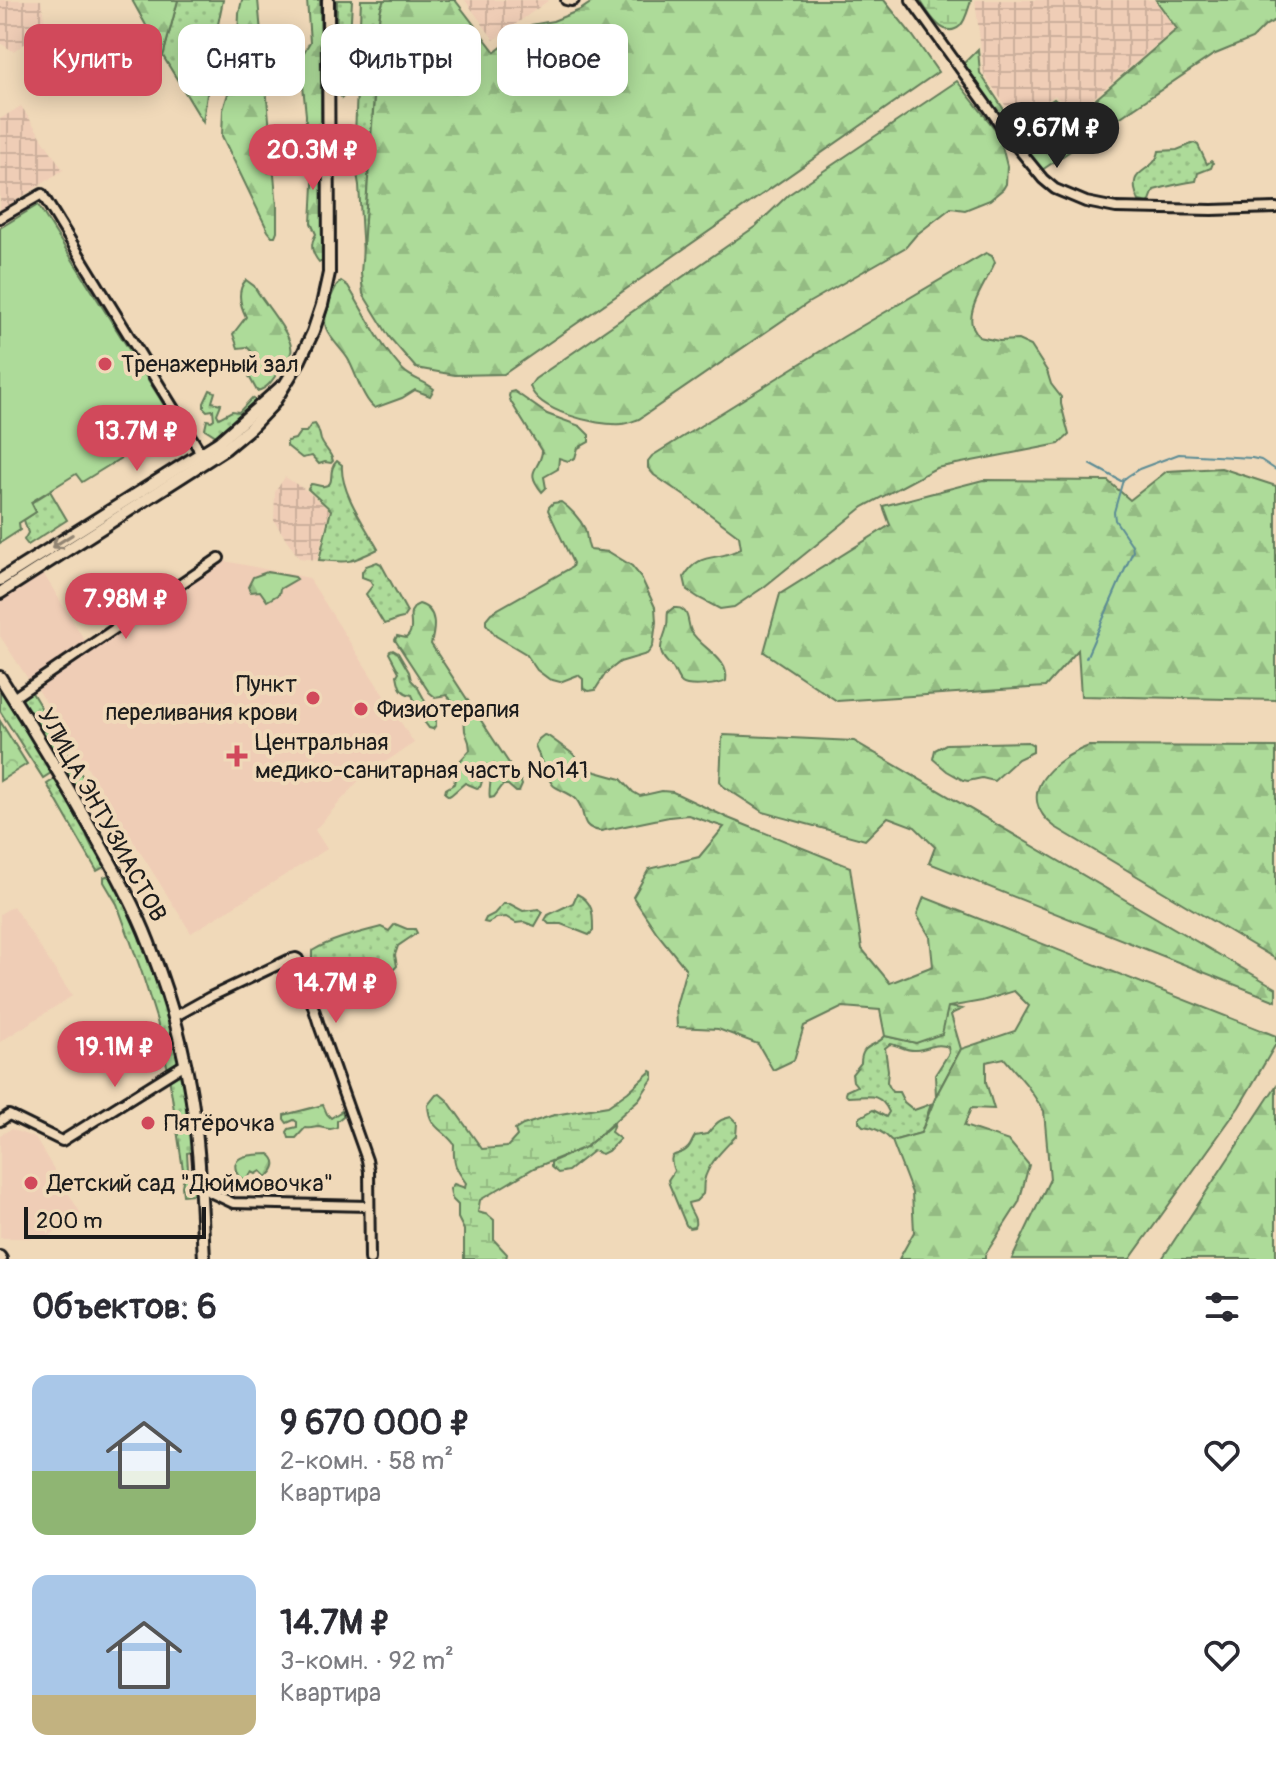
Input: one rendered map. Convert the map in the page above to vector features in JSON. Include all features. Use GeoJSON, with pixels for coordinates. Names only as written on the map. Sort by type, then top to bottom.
{"type":"FeatureCollection","features":[{"type":"Feature","properties":{"kind":"main road"},"geometry":{"type":"LineString","coordinates":[[0,580],[88,531],[250,428],[273,404],[300,360],[322,305],[329,273],[328,0]]}},
{"type":"Feature","properties":{"kind":"main road"},"geometry":{"type":"LineString","coordinates":[[153,489],[201,453],[222,446]]}},
{"type":"Feature","properties":{"kind":"main road"},"geometry":{"type":"LineString","coordinates":[[0,593],[88,531]]}},
{"type":"Feature","properties":{"kind":"main road","name":"УЛИЦА ЭНТУЗИАСТОВ"},"geometry":{"type":"LineString","coordinates":[[0,677],[60,772],[113,867],[154,954],[174,1017],[189,1086],[201,1188],[204,1259]]}},
{"type":"Feature","properties":{"kind":"street"},"geometry":{"type":"LineString","coordinates":[[566,0],[574,0]]}},
{"type":"Feature","properties":{"kind":"street"},"geometry":{"type":"LineString","coordinates":[[911,0],[1013,142],[1055,189],[1086,202],[1116,208],[1276,208]]}},
{"type":"Feature","properties":{"kind":"street"},"geometry":{"type":"LineString","coordinates":[[0,218],[42,194],[201,453]]}},
{"type":"Feature","properties":{"kind":"street"},"geometry":{"type":"LineString","coordinates":[[13,698],[219,558]]}},
{"type":"Feature","properties":{"kind":"street"},"geometry":{"type":"LineString","coordinates":[[174,1017],[288,960],[298,959],[367,1160],[370,1259]]}},
{"type":"Feature","properties":{"kind":"street"},"geometry":{"type":"LineString","coordinates":[[0,1121],[9,1115],[62,1141],[185,1064]]}},
{"type":"Feature","properties":{"kind":"street"},"geometry":{"type":"LineString","coordinates":[[201,1188],[233,1203],[369,1206]]}},
{"type":"Feature","properties":{"kind":"shaded area"},"geometry":{"type":"Polygon","coordinates":[[[0,0],[41,0],[45,24],[24,24],[24,44],[13,51],[0,43],[0,0]]]}},
{"type":"Feature","properties":{"kind":"shaded area"},"geometry":{"type":"Polygon","coordinates":[[[465,0],[549,0],[516,24],[497,24],[497,38],[494,40],[465,0]]]}},
{"type":"Feature","properties":{"kind":"shaded area"},"geometry":{"type":"Polygon","coordinates":[[[975,0],[1154,0],[1175,29],[1073,115],[1055,95],[1016,121],[984,74],[975,0]]]}},
{"type":"Feature","properties":{"kind":"shaded area"},"geometry":{"type":"Polygon","coordinates":[[[21,106],[63,170],[0,211],[0,119],[21,106]]]}},
{"type":"Feature","properties":{"kind":"shaded area"},"geometry":{"type":"Polygon","coordinates":[[[285,477],[329,510],[317,560],[299,558],[274,521],[275,492],[285,477]]]}},
{"type":"Feature","properties":{"kind":"shaded area","name":"Центральная медико-санитарная часть №141"},"geometry":{"type":"Polygon","coordinates":[[[225,561],[309,578],[414,743],[361,778],[315,830],[327,849],[191,933],[37,688],[225,561]]]}},
{"type":"Feature","properties":{"kind":"shaded area"},"geometry":{"type":"Polygon","coordinates":[[[43,573],[87,644],[30,682],[0,636],[0,601],[43,573]]]}},
{"type":"Feature","properties":{"kind":"shaded area"},"geometry":{"type":"Polygon","coordinates":[[[13,906],[72,996],[0,1042],[0,914],[13,906]]]}},
{"type":"Feature","properties":{"kind":"shaded area","name":"Детский сад \"Дюймовочка\""},"geometry":{"type":"Polygon","coordinates":[[[11,1129],[35,1138],[81,1214],[46,1238],[0,1238],[0,1135],[11,1129]]]}},
{"type":"Feature","properties":{"kind":"green space"},"geometry":{"type":"Polygon","coordinates":[[[132,0],[178,0],[163,56],[162,24],[145,24],[132,0]]]}},
{"type":"Feature","properties":{"kind":"green space"},"geometry":{"type":"Polygon","coordinates":[[[178,0],[223,0],[218,24],[178,24],[178,81],[163,56],[178,0]]]}},
{"type":"Feature","properties":{"kind":"green space"},"geometry":{"type":"Polygon","coordinates":[[[242,0],[258,0],[260,24],[239,24],[242,0]]]}},
{"type":"Feature","properties":{"kind":"green space"},"geometry":{"type":"Polygon","coordinates":[[[307,0],[320,0],[323,247],[319,262],[312,248],[316,234],[311,223],[314,166],[305,160],[305,50],[310,42],[307,0]]]}},
{"type":"Feature","properties":{"kind":"green space"},"geometry":{"type":"Polygon","coordinates":[[[337,0],[352,0],[351,24],[337,24],[337,0]]]}},
{"type":"Feature","properties":{"kind":"green space"},"geometry":{"type":"Polygon","coordinates":[[[361,0],[384,0],[379,24],[360,24],[361,0]]]}},
{"type":"Feature","properties":{"kind":"green space"},"geometry":{"type":"Polygon","coordinates":[[[384,0],[455,0],[473,24],[379,24],[384,0]]]}},
{"type":"Feature","properties":{"kind":"green space"},"geometry":{"type":"Polygon","coordinates":[[[595,0],[884,0],[938,72],[504,374],[455,375],[416,368],[390,338],[363,294],[361,273],[375,96],[481,96],[481,34],[495,52],[497,50],[497,96],[628,96],[628,24],[536,24],[580,10],[595,0]]]}},
{"type":"Feature","properties":{"kind":"green space"},"geometry":{"type":"Polygon","coordinates":[[[920,0],[971,1],[962,24],[948,30],[936,23],[920,0]]]}},
{"type":"Feature","properties":{"kind":"green space"},"geometry":{"type":"Polygon","coordinates":[[[1156,0],[1276,0],[1276,20],[1252,39],[1213,55],[1042,170],[1012,137],[1018,123],[1054,99],[1074,118],[1177,29],[1156,0]]]}},
{"type":"Feature","properties":{"kind":"green space"},"geometry":{"type":"Polygon","coordinates":[[[978,49],[980,73],[1014,125],[1009,129],[962,65],[978,49]]]}},
{"type":"Feature","properties":{"kind":"green space"},"geometry":{"type":"Polygon","coordinates":[[[957,81],[999,134],[1007,166],[1006,184],[990,200],[965,210],[951,208],[916,235],[906,247],[808,303],[639,419],[610,424],[583,419],[555,410],[535,395],[530,386],[535,379],[756,226],[788,195],[957,81]]]}},
{"type":"Feature","properties":{"kind":"green space"},"geometry":{"type":"Polygon","coordinates":[[[187,96],[207,96],[203,122],[187,96]]]}},
{"type":"Feature","properties":{"kind":"green space"},"geometry":{"type":"Polygon","coordinates":[[[227,96],[267,96],[277,207],[275,236],[268,231],[222,136],[227,96]]]}},
{"type":"Feature","properties":{"kind":"green space"},"geometry":{"type":"Polygon","coordinates":[[[357,96],[374,96],[363,255],[359,185],[354,157],[357,96]]]}},
{"type":"Feature","properties":{"kind":"green space"},"geometry":{"type":"Polygon","coordinates":[[[1194,143],[1207,164],[1213,163],[1211,168],[1198,173],[1196,181],[1154,190],[1149,203],[1139,201],[1135,190],[1137,176],[1152,164],[1159,151],[1177,150],[1194,143]]]}},
{"type":"Feature","properties":{"kind":"green space"},"geometry":{"type":"Polygon","coordinates":[[[38,205],[176,424],[82,482],[76,474],[31,502],[36,512],[19,523],[20,530],[0,543],[0,228],[38,205]]]}},
{"type":"Feature","properties":{"kind":"green space"},"geometry":{"type":"Polygon","coordinates":[[[986,253],[995,262],[975,301],[972,325],[979,337],[999,341],[1018,340],[1031,346],[1061,397],[1069,435],[1059,444],[936,468],[863,507],[764,587],[734,607],[720,609],[687,590],[684,577],[690,568],[703,559],[741,548],[739,536],[654,475],[648,468],[652,456],[843,337],[986,253]]]}},
{"type":"Feature","properties":{"kind":"green space"},"geometry":{"type":"Polygon","coordinates":[[[246,280],[254,286],[277,319],[291,346],[290,355],[273,380],[257,391],[244,367],[251,351],[247,347],[238,348],[233,334],[246,317],[240,298],[246,280]]]}},
{"type":"Feature","properties":{"kind":"green space"},"geometry":{"type":"Polygon","coordinates":[[[341,281],[348,286],[395,361],[407,373],[434,389],[430,396],[415,390],[375,408],[371,404],[348,359],[326,328],[329,303],[341,281]]]}},
{"type":"Feature","properties":{"kind":"green space"},"geometry":{"type":"Polygon","coordinates":[[[210,390],[215,392],[212,402],[221,404],[217,414],[219,418],[232,411],[239,412],[252,398],[257,401],[216,436],[205,429],[207,420],[214,419],[213,410],[204,408],[210,390]]]}},
{"type":"Feature","properties":{"kind":"green space"},"geometry":{"type":"Polygon","coordinates":[[[514,391],[547,414],[580,426],[589,435],[589,442],[578,448],[575,458],[568,461],[559,458],[558,469],[544,477],[546,488],[542,492],[533,475],[542,452],[511,402],[510,392],[514,391]]]}},
{"type":"Feature","properties":{"kind":"green space"},"geometry":{"type":"Polygon","coordinates":[[[315,424],[332,458],[331,463],[319,464],[312,456],[302,458],[287,446],[287,441],[295,439],[300,432],[306,432],[315,424]]]}},
{"type":"Feature","properties":{"kind":"green space"},"geometry":{"type":"Polygon","coordinates":[[[337,461],[342,465],[349,497],[378,549],[343,562],[319,560],[331,510],[308,489],[311,484],[328,485],[337,461]]]}},
{"type":"Feature","properties":{"kind":"green space"},"geometry":{"type":"Polygon","coordinates":[[[1221,468],[1276,486],[1276,700],[1081,696],[1078,650],[1045,687],[837,701],[764,652],[780,594],[890,525],[883,506],[983,480],[1108,481],[1130,500],[1167,471],[1221,468]]]}},
{"type":"Feature","properties":{"kind":"green space"},"geometry":{"type":"Polygon","coordinates":[[[50,491],[67,520],[28,545],[24,540],[28,533],[24,520],[36,512],[31,503],[50,491]]]}},
{"type":"Feature","properties":{"kind":"green space"},"geometry":{"type":"Polygon","coordinates":[[[561,502],[583,525],[590,550],[609,552],[632,566],[641,577],[655,607],[656,622],[651,649],[647,654],[620,662],[606,673],[595,690],[589,691],[583,689],[583,679],[578,675],[560,682],[549,679],[537,670],[526,654],[496,636],[486,624],[491,613],[572,567],[573,563],[548,510],[553,503],[561,502]]]}},
{"type":"Feature","properties":{"kind":"green space"},"geometry":{"type":"Polygon","coordinates":[[[377,562],[381,564],[407,612],[403,618],[384,624],[366,594],[373,585],[362,577],[366,566],[377,562]]]}},
{"type":"Feature","properties":{"kind":"green space"},"geometry":{"type":"Polygon","coordinates":[[[267,572],[297,579],[267,601],[260,591],[251,592],[248,587],[253,577],[267,572]]]}},
{"type":"Feature","properties":{"kind":"green space"},"geometry":{"type":"Polygon","coordinates":[[[419,604],[432,615],[431,644],[520,780],[522,785],[519,792],[503,785],[490,798],[491,770],[486,765],[480,787],[465,783],[449,796],[445,793],[454,784],[451,771],[470,750],[469,742],[464,715],[447,695],[435,697],[429,692],[395,640],[397,636],[406,638],[409,635],[411,612],[419,604]]]}},
{"type":"Feature","properties":{"kind":"green space"},"geometry":{"type":"Polygon","coordinates":[[[673,608],[685,612],[691,631],[724,666],[726,681],[697,686],[685,685],[679,680],[661,651],[668,612],[673,608]]]}},
{"type":"Feature","properties":{"kind":"green space"},"geometry":{"type":"Polygon","coordinates":[[[393,650],[398,653],[436,719],[433,729],[423,720],[412,695],[401,688],[399,672],[389,653],[393,650]]]}},
{"type":"Feature","properties":{"kind":"green space"},"geometry":{"type":"Polygon","coordinates":[[[0,686],[54,771],[43,778],[0,711],[0,686]]]}},
{"type":"Feature","properties":{"kind":"green space"},"geometry":{"type":"Polygon","coordinates":[[[31,691],[87,784],[79,789],[74,787],[22,701],[23,696],[31,691]]]}},
{"type":"Feature","properties":{"kind":"green space"},"geometry":{"type":"Polygon","coordinates":[[[0,721],[27,764],[0,781],[0,721]]]}},
{"type":"Feature","properties":{"kind":"green space"},"geometry":{"type":"Polygon","coordinates":[[[544,735],[573,754],[585,767],[621,779],[640,796],[673,792],[728,818],[850,867],[862,949],[890,983],[933,966],[930,937],[917,915],[924,897],[1276,1036],[1276,1044],[1239,1107],[1130,1259],[1012,1259],[1050,1179],[1044,1111],[1004,1058],[986,1062],[986,1082],[994,1109],[971,1108],[964,1126],[1009,1141],[1029,1165],[1019,1202],[985,1259],[899,1259],[914,1232],[912,1193],[892,1141],[921,1133],[961,1049],[1015,1031],[1029,1006],[1014,991],[948,1007],[942,1034],[916,1043],[885,1036],[880,1010],[843,1007],[804,1026],[794,1060],[773,1070],[758,1044],[718,1029],[677,1027],[676,1006],[686,969],[633,897],[649,869],[699,857],[724,827],[688,815],[601,831],[589,827],[576,799],[554,786],[549,778],[535,745],[544,735]]]}},
{"type":"Feature","properties":{"kind":"green space"},"geometry":{"type":"Polygon","coordinates":[[[724,735],[854,741],[1276,988],[1276,1001],[929,863],[935,847],[915,827],[888,817],[865,840],[763,812],[720,781],[724,735]]]}},
{"type":"Feature","properties":{"kind":"green space"},"geometry":{"type":"Polygon","coordinates":[[[1028,742],[1033,745],[1033,752],[1018,759],[994,781],[982,778],[963,780],[933,759],[935,750],[946,744],[1028,742]]]}},
{"type":"Feature","properties":{"kind":"green space"},"geometry":{"type":"Polygon","coordinates":[[[1089,746],[1276,747],[1276,959],[1055,827],[1043,815],[1037,802],[1043,779],[1063,760],[1089,746]]]}},
{"type":"Feature","properties":{"kind":"green space"},"geometry":{"type":"Polygon","coordinates":[[[58,777],[89,832],[87,837],[93,849],[100,852],[108,865],[97,871],[47,784],[58,777]]]}},
{"type":"Feature","properties":{"kind":"green space"},"geometry":{"type":"Polygon","coordinates":[[[112,874],[142,941],[179,1056],[177,1063],[168,1070],[142,973],[117,904],[104,882],[104,877],[112,874]]]}},
{"type":"Feature","properties":{"kind":"green space"},"geometry":{"type":"Polygon","coordinates":[[[577,894],[587,901],[591,910],[593,931],[589,935],[561,924],[549,924],[545,920],[548,915],[573,903],[577,894]]]}},
{"type":"Feature","properties":{"kind":"green space"},"geometry":{"type":"Polygon","coordinates":[[[503,904],[523,911],[539,909],[543,912],[535,926],[516,923],[506,917],[484,922],[503,904]]]}},
{"type":"Feature","properties":{"kind":"green space"},"geometry":{"type":"Polygon","coordinates":[[[395,924],[415,929],[417,933],[398,946],[395,955],[397,966],[393,970],[362,977],[351,972],[344,977],[337,973],[335,966],[326,964],[318,967],[313,975],[306,971],[312,961],[312,951],[381,927],[389,931],[395,924]]]}},
{"type":"Feature","properties":{"kind":"green space"},"geometry":{"type":"Polygon","coordinates":[[[948,1007],[962,1009],[951,1015],[961,1049],[936,1096],[935,1075],[949,1053],[948,1047],[936,1045],[912,1050],[890,1044],[885,1048],[887,1082],[892,1092],[899,1092],[904,1102],[914,1110],[931,1104],[921,1133],[892,1141],[879,1130],[863,1126],[859,1118],[873,1110],[886,1117],[889,1112],[877,1098],[848,1097],[845,1094],[857,1086],[852,1074],[861,1063],[863,1052],[885,1036],[916,1043],[948,1007]]]}},
{"type":"Feature","properties":{"kind":"green space"},"geometry":{"type":"Polygon","coordinates":[[[179,1070],[184,1072],[192,1152],[187,1153],[188,1169],[185,1170],[190,1186],[195,1189],[193,1194],[183,1195],[184,1176],[169,1077],[179,1070]]]}},
{"type":"Feature","properties":{"kind":"green space"},"geometry":{"type":"Polygon","coordinates":[[[651,1071],[653,1078],[639,1099],[586,1147],[534,1168],[480,1200],[478,1212],[494,1220],[494,1240],[507,1254],[506,1259],[464,1259],[464,1230],[458,1218],[458,1205],[452,1199],[450,1189],[454,1184],[465,1188],[466,1183],[456,1165],[454,1144],[431,1119],[428,1105],[436,1095],[440,1094],[448,1101],[482,1149],[507,1147],[517,1136],[515,1130],[523,1125],[554,1115],[608,1106],[651,1071]]]}},
{"type":"Feature","properties":{"kind":"green space"},"geometry":{"type":"Polygon","coordinates":[[[1276,1086],[1276,1259],[1162,1259],[1276,1086]]]}},
{"type":"Feature","properties":{"kind":"green space"},"geometry":{"type":"Polygon","coordinates":[[[323,1105],[331,1118],[343,1110],[337,1127],[305,1128],[296,1138],[289,1138],[287,1132],[297,1127],[297,1122],[287,1123],[284,1115],[323,1105]]]}},
{"type":"Feature","properties":{"kind":"green space"},"geometry":{"type":"Polygon","coordinates":[[[731,1117],[737,1123],[736,1136],[709,1168],[703,1194],[696,1201],[688,1203],[695,1221],[694,1227],[689,1228],[668,1180],[674,1171],[671,1159],[688,1148],[695,1136],[707,1134],[720,1121],[731,1117]]]}},
{"type":"Feature","properties":{"kind":"green space"},"geometry":{"type":"Polygon","coordinates":[[[614,1123],[611,1132],[620,1139],[608,1151],[602,1154],[593,1151],[568,1171],[558,1173],[551,1167],[551,1162],[586,1147],[614,1123]]]}},
{"type":"Feature","properties":{"kind":"green space"},"geometry":{"type":"Polygon","coordinates":[[[269,1154],[275,1165],[268,1176],[261,1171],[256,1174],[252,1172],[246,1180],[239,1177],[236,1169],[238,1159],[269,1154]]]}},
{"type":"Feature","properties":{"kind":"waterway"},"geometry":{"type":"LineString","coordinates":[[1086,658],[1133,551],[1115,520],[1114,512],[1123,480],[1139,469],[1179,454],[1252,458],[1276,470]]}},
{"type":"Feature","properties":{"kind":"waterway"},"geometry":{"type":"LineString","coordinates":[[1090,464],[1121,481]]}},
{"type":"Feature","properties":{"kind":"place","name":"Тренажерный зал"},"geometry":{"type":"Point","coordinates":[105,364]}},
{"type":"Feature","properties":{"kind":"place","name":"Пункт переливания крови"},"geometry":{"type":"Point","coordinates":[313,698]}},
{"type":"Feature","properties":{"kind":"place","name":"Физиотерапия"},"geometry":{"type":"Point","coordinates":[361,709]}},
{"type":"Feature","properties":{"kind":"place","name":"Центральная медико-санитарная часть №141"},"geometry":{"type":"Point","coordinates":[237,756]}},
{"type":"Feature","properties":{"kind":"place","name":"Пятёрочка"},"geometry":{"type":"Point","coordinates":[148,1123]}},
{"type":"Feature","properties":{"kind":"place","name":"Детский сад \"Дюймовочка\""},"geometry":{"type":"Point","coordinates":[31,1183]}}]}
